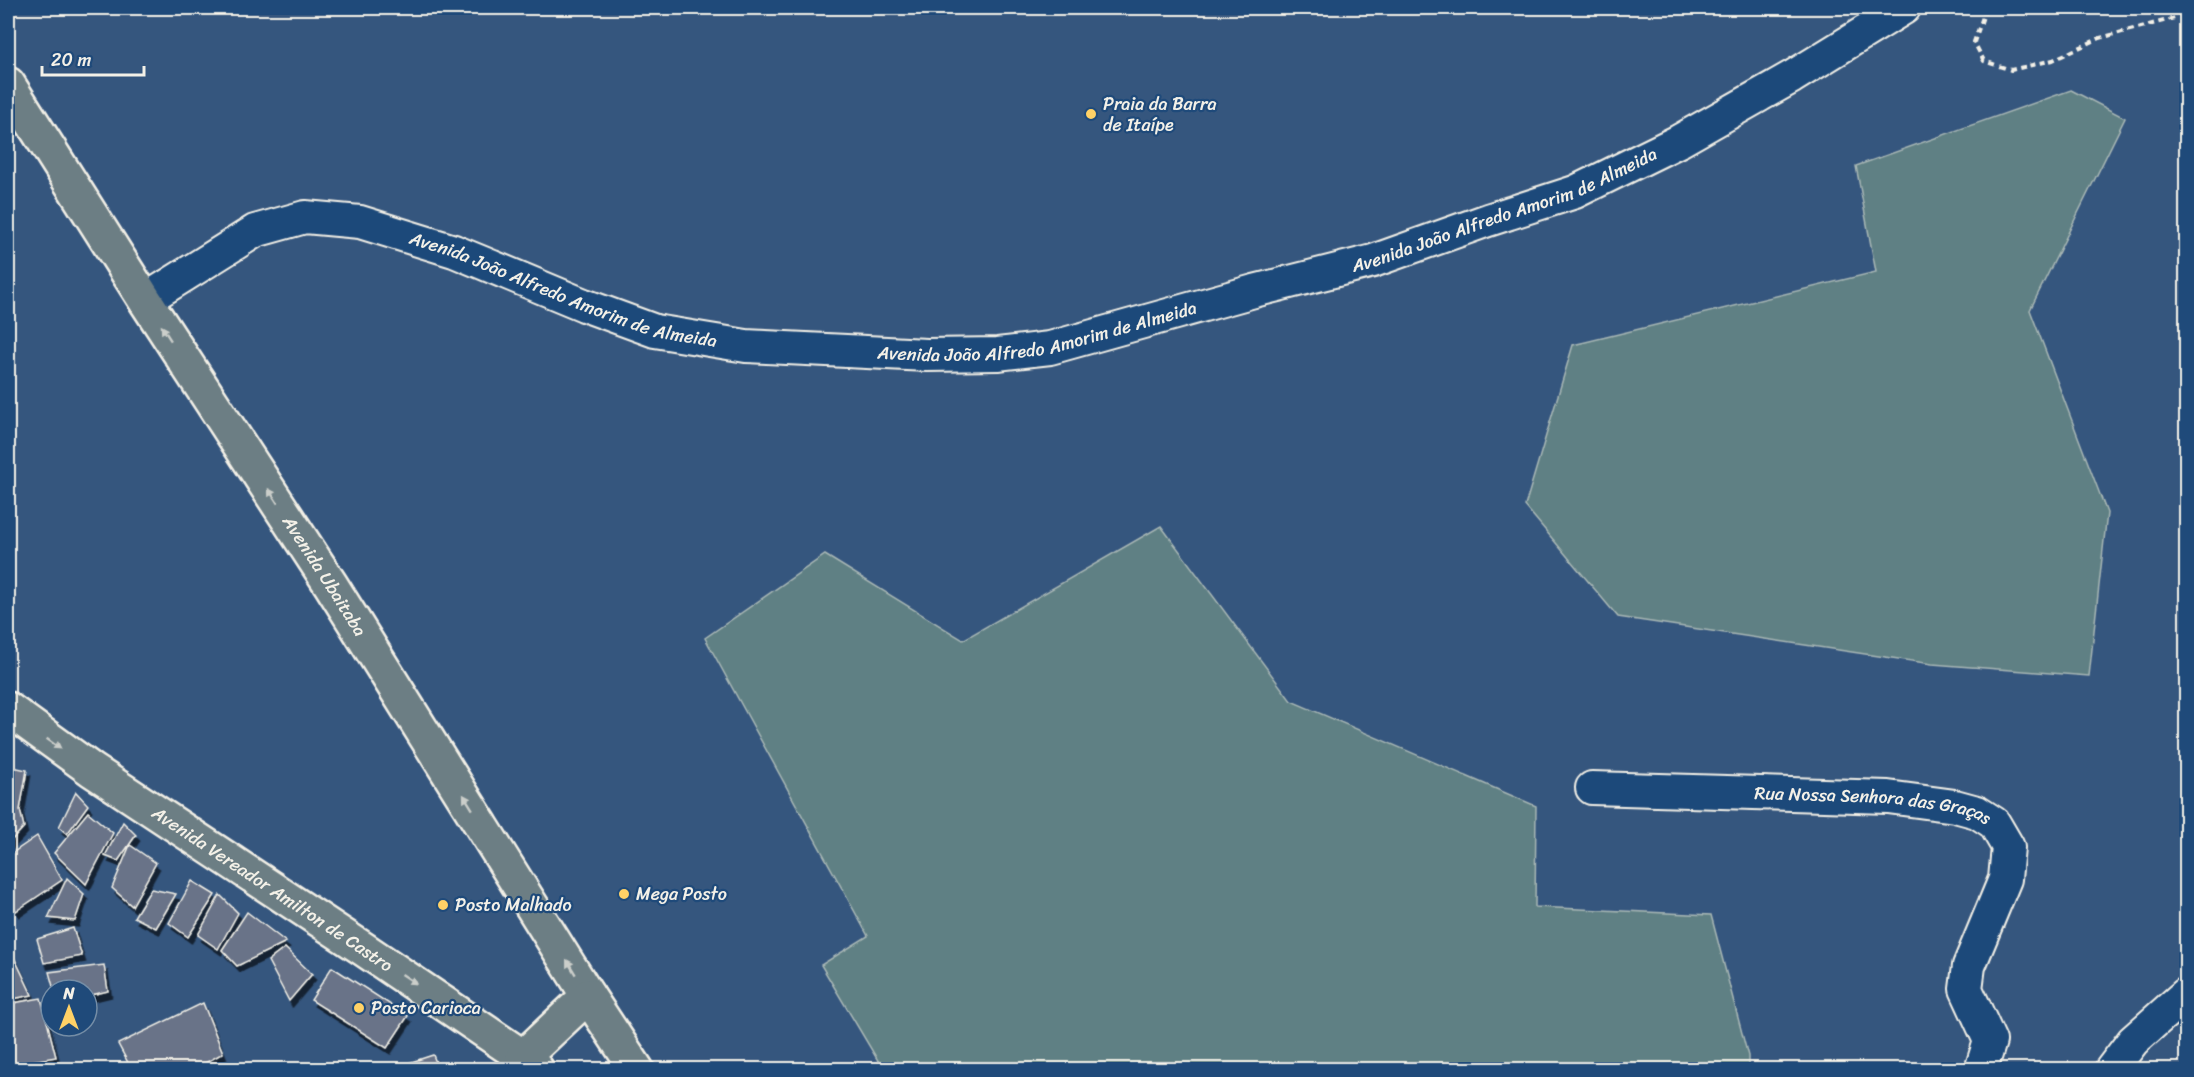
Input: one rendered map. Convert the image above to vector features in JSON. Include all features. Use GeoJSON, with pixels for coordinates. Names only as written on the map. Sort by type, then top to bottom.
{"type":"FeatureCollection","features":[{"type":"Feature","properties":{"kind":"main road","name":"Avenida Ubaitaba"},"geometry":{"type":"LineString","coordinates":[[8,84],[145,300],[331,585],[588,996],[637,1070]]}},
{"type":"Feature","properties":{"kind":"main road","name":"Avenida Vereador Amilton de Castro"},"geometry":{"type":"LineString","coordinates":[[8,709],[92,770],[362,948],[530,1063]]}},
{"type":"Feature","properties":{"kind":"main road"},"geometry":{"type":"LineString","coordinates":[[530,1063],[588,996]]}},
{"type":"Feature","properties":{"kind":"street","name":"Avenida João Alfredo Amorim de Almeida"},"geometry":{"type":"LineString","coordinates":[[145,300],[255,231],[304,217],[360,222],[454,251],[584,305],[655,331],[746,346],[916,354],[998,354],[1050,348],[1254,291],[1374,261],[1488,219],[1575,192],[1700,130],[1904,8]]}},
{"type":"Feature","properties":{"kind":"street","name":"Rua Nossa Senhora das Graças"},"geometry":{"type":"LineString","coordinates":[[1592,788],[1888,797],[1954,806],[1977,812],[1994,824],[2008,847],[2005,879],[1970,966],[1966,990],[1990,1041],[1981,1070]]}},
{"type":"Feature","properties":{"kind":"street"},"geometry":{"type":"LineString","coordinates":[[2111,1070],[2133,1041],[2185,995]]}},
{"type":"Feature","properties":{"kind":"path"},"geometry":{"type":"LineString","coordinates":[[1986,8],[1974,42],[1984,61],[2011,70],[2053,60],[2100,38],[2187,15]]}},
{"type":"Feature","properties":{"kind":"green space"},"geometry":{"type":"Polygon","coordinates":[[[2071,90],[2125,118],[2030,310],[2107,513],[2089,676],[1932,664],[1618,617],[1525,506],[1573,345],[1876,272],[1856,166],[2071,90]]]}},
{"type":"Feature","properties":{"kind":"green space"},"geometry":{"type":"Polygon","coordinates":[[[1161,526],[1291,701],[1536,806],[1535,907],[1711,915],[1748,1056],[1748,1069],[883,1069],[821,965],[868,936],[705,638],[825,555],[963,640],[1161,526]]]}},
{"type":"Feature","properties":{"kind":"building"},"geometry":{"type":"Polygon","coordinates":[[[8,766],[27,770],[20,810],[24,827],[8,844],[8,766]]]}},
{"type":"Feature","properties":{"kind":"building"},"geometry":{"type":"Polygon","coordinates":[[[76,792],[88,805],[67,834],[59,827],[76,792]]]}},
{"type":"Feature","properties":{"kind":"building"},"geometry":{"type":"Polygon","coordinates":[[[88,812],[113,833],[86,884],[54,853],[88,812]]]}},
{"type":"Feature","properties":{"kind":"building"},"geometry":{"type":"Polygon","coordinates":[[[123,822],[136,835],[118,861],[105,856],[123,822]]]}},
{"type":"Feature","properties":{"kind":"building"},"geometry":{"type":"Polygon","coordinates":[[[37,836],[62,880],[16,911],[8,897],[8,856],[37,836]]]}},
{"type":"Feature","properties":{"kind":"building"},"geometry":{"type":"Polygon","coordinates":[[[130,845],[156,863],[132,906],[112,888],[130,845]]]}},
{"type":"Feature","properties":{"kind":"building"},"geometry":{"type":"Polygon","coordinates":[[[67,878],[84,894],[75,921],[48,918],[67,878]]]}},
{"type":"Feature","properties":{"kind":"building"},"geometry":{"type":"Polygon","coordinates":[[[192,881],[215,895],[188,937],[169,923],[192,881]]]}},
{"type":"Feature","properties":{"kind":"building"},"geometry":{"type":"Polygon","coordinates":[[[151,889],[176,894],[156,928],[134,917],[151,889]]]}},
{"type":"Feature","properties":{"kind":"building"},"geometry":{"type":"Polygon","coordinates":[[[220,895],[238,913],[218,949],[198,935],[220,895]]]}},
{"type":"Feature","properties":{"kind":"building"},"geometry":{"type":"Polygon","coordinates":[[[247,912],[286,942],[237,966],[222,950],[247,912]]]}},
{"type":"Feature","properties":{"kind":"building"},"geometry":{"type":"Polygon","coordinates":[[[73,928],[82,956],[44,963],[37,939],[73,928]]]}},
{"type":"Feature","properties":{"kind":"building"},"geometry":{"type":"Polygon","coordinates":[[[285,948],[312,974],[289,1001],[268,961],[285,948]]]}},
{"type":"Feature","properties":{"kind":"building"},"geometry":{"type":"Polygon","coordinates":[[[13,955],[32,995],[8,1000],[8,958],[13,955]]]}},
{"type":"Feature","properties":{"kind":"building"},"geometry":{"type":"Polygon","coordinates":[[[104,965],[108,991],[99,993],[99,978],[51,978],[49,972],[104,965]]]}},
{"type":"Feature","properties":{"kind":"building","name":"Posto Carioca"},"geometry":{"type":"Polygon","coordinates":[[[332,967],[408,1016],[387,1048],[311,1000],[332,967]]]}},
{"type":"Feature","properties":{"kind":"building"},"geometry":{"type":"Polygon","coordinates":[[[39,998],[39,1038],[51,1038],[56,1057],[8,1065],[8,1004],[39,998]]]}},
{"type":"Feature","properties":{"kind":"building"},"geometry":{"type":"Polygon","coordinates":[[[203,1003],[223,1053],[193,1070],[132,1070],[118,1044],[203,1003]]]}},
{"type":"Feature","properties":{"kind":"building"},"geometry":{"type":"Polygon","coordinates":[[[433,1055],[439,1070],[387,1070],[433,1055]]]}},
{"type":"Feature","properties":{"kind":"place","name":"Praia da Barra de Itaípe"},"geometry":{"type":"Point","coordinates":[1091,114]}},
{"type":"Feature","properties":{"kind":"place","name":"Mega Posto"},"geometry":{"type":"Point","coordinates":[624,894]}},
{"type":"Feature","properties":{"kind":"place","name":"Posto Malhado"},"geometry":{"type":"Point","coordinates":[443,905]}},
{"type":"Feature","properties":{"kind":"place","name":"Posto Carioca"},"geometry":{"type":"Point","coordinates":[359,1008]}}]}
